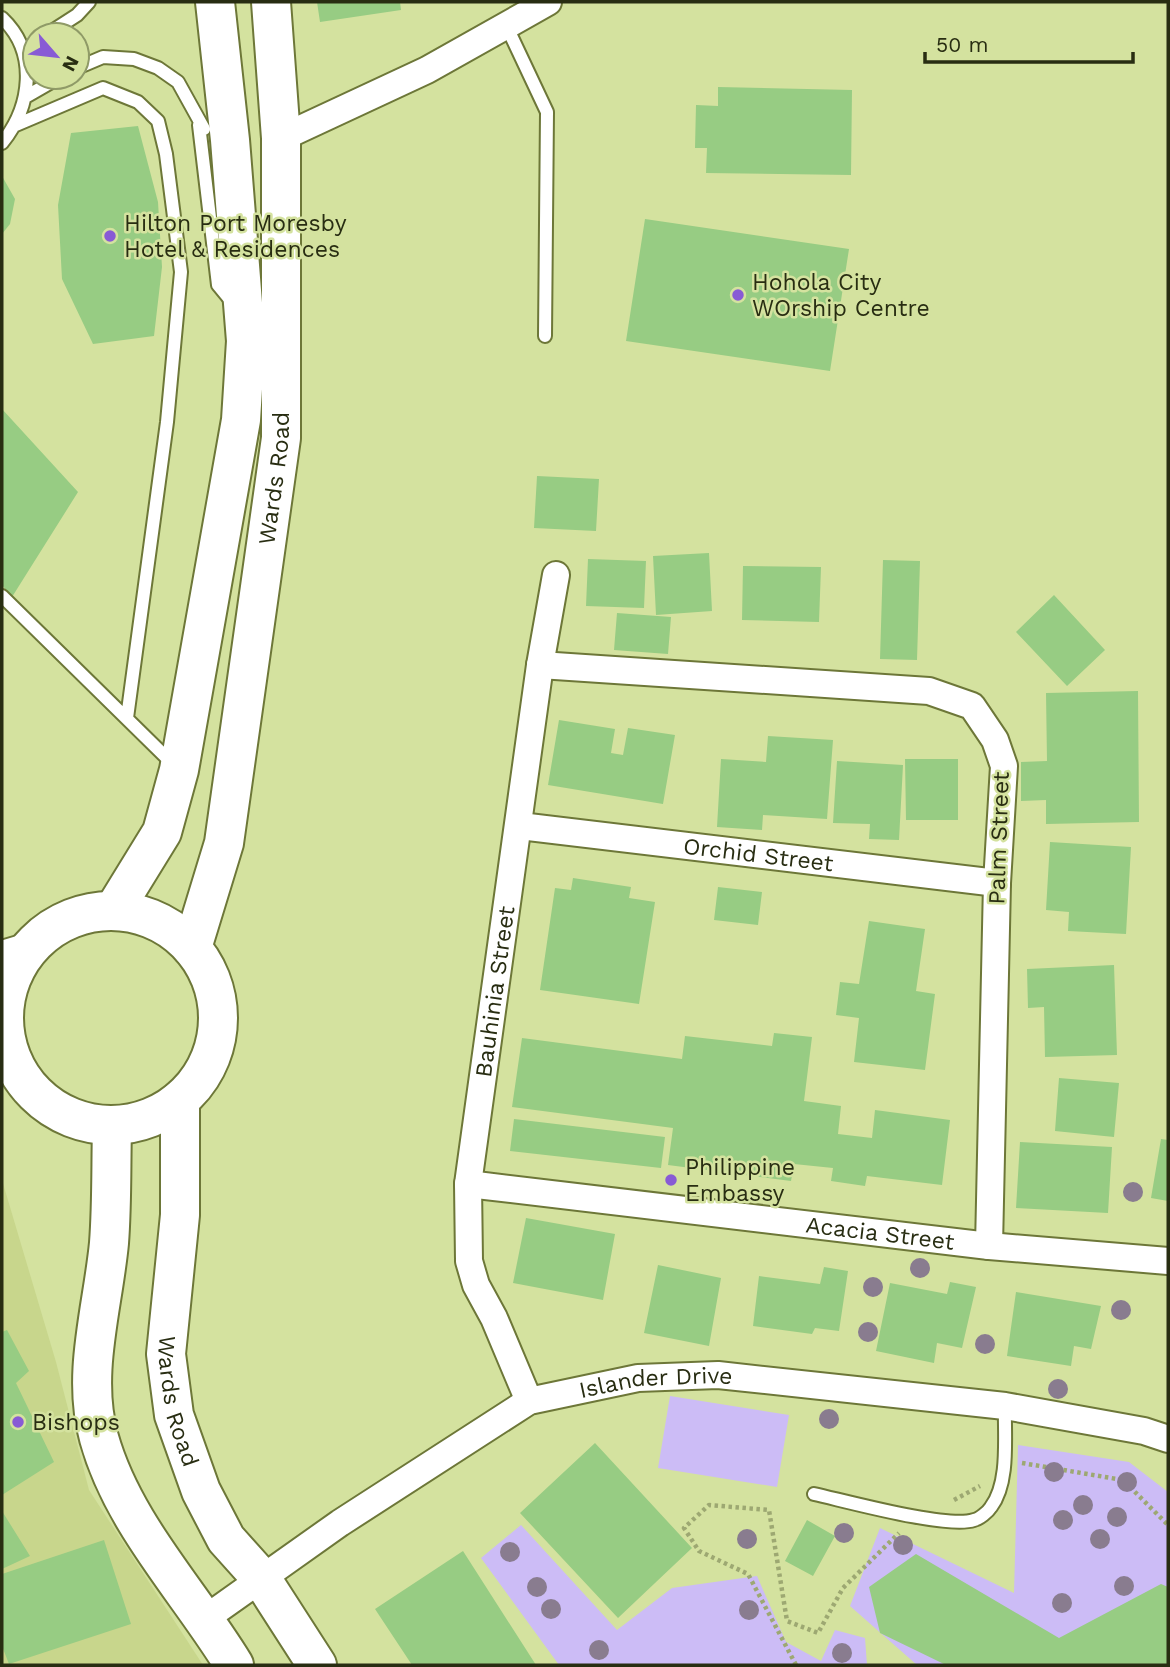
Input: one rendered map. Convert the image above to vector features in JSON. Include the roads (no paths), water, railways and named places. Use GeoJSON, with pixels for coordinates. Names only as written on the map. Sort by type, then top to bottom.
{"type":"FeatureCollection","features":[{"type":"Feature","properties":{"kind":"main road","name":"Wards Road"},"geometry":{"type":"LineString","coordinates":[[114,910],[162,832],[179,770],[241,420],[246,341],[215,132],[215,2]]}},
{"type":"Feature","properties":{"kind":"main road","name":"Wards Road"},"geometry":{"type":"LineString","coordinates":[[192,948],[224,843],[281,438],[281,138],[271,2]]}},
{"type":"Feature","properties":{"kind":"main road"},"geometry":{"type":"LineString","coordinates":[[114,910],[136,913],[157,921],[192,948],[204,966],[212,987],[217,1006],[217,1027],[205,1067],[180,1100],[148,1119],[112,1126],[86,1124],[62,1115],[40,1101],[23,1082],[2,1010],[17,949],[69,919],[114,910]]}},
{"type":"Feature","properties":{"kind":"main road","name":"Wards Road"},"geometry":{"type":"LineString","coordinates":[[180,1100],[180,1214],[168,1315],[168,1387],[180,1440],[201,1491],[226,1539],[261,1577],[317,1665]]}},
{"type":"Feature","properties":{"kind":"main road"},"geometry":{"type":"LineString","coordinates":[[112,1126],[109,1242],[95,1341],[94,1418],[107,1461],[160,1559],[193,1605],[206,1618],[234,1665]]}},
{"type":"Feature","properties":{"kind":"street"},"geometry":{"type":"LineString","coordinates":[[281,138],[427,70],[548,2]]}},
{"type":"Feature","properties":{"kind":"street","name":"Bauhinia Street"},"geometry":{"type":"LineString","coordinates":[[529,1401],[494,1318],[476,1285],[469,1261],[468,1184],[520,826],[540,665],[556,575]]}},
{"type":"Feature","properties":{"kind":"street","name":"Palm Street"},"geometry":{"type":"LineString","coordinates":[[540,665],[929,691],[972,706],[995,740],[1004,766],[997,883],[989,1246]]}},
{"type":"Feature","properties":{"kind":"street","name":"Orchid Street"},"geometry":{"type":"LineString","coordinates":[[520,826],[997,883]]}},
{"type":"Feature","properties":{"kind":"street","name":"Acacia Street"},"geometry":{"type":"LineString","coordinates":[[468,1184],[989,1246],[1168,1261]]}},
{"type":"Feature","properties":{"kind":"street","name":"Islander Drive"},"geometry":{"type":"LineString","coordinates":[[206,1618],[261,1577],[529,1401],[638,1378],[718,1375],[1005,1406],[1144,1431],[1168,1439]]}},
{"type":"Feature","properties":{"kind":"lane"},"geometry":{"type":"LineString","coordinates":[[68,21],[89,2]]}},
{"type":"Feature","properties":{"kind":"lane"},"geometry":{"type":"LineString","coordinates":[[2,18],[21,46]]}},
{"type":"Feature","properties":{"kind":"lane"},"geometry":{"type":"LineString","coordinates":[[506,26],[547,112],[545,336]]}},
{"type":"Feature","properties":{"kind":"lane"},"geometry":{"type":"LineString","coordinates":[[91,62],[103,57],[134,59],[158,68],[178,82],[215,132]]}},
{"type":"Feature","properties":{"kind":"lane"},"geometry":{"type":"LineString","coordinates":[[16,125],[103,88],[138,102],[158,121],[166,154],[181,272],[167,422],[127,718]]}},
{"type":"Feature","properties":{"kind":"lane"},"geometry":{"type":"LineString","coordinates":[[2,143],[16,125],[27,91]]}},
{"type":"Feature","properties":{"kind":"lane"},"geometry":{"type":"LineString","coordinates":[[27,96],[36,91]]}},
{"type":"Feature","properties":{"kind":"lane"},"geometry":{"type":"LineString","coordinates":[[2,596],[179,770]]}},
{"type":"Feature","properties":{"kind":"lane"},"geometry":{"type":"LineString","coordinates":[[814,1494],[930,1518],[958,1522],[976,1520],[992,1507],[1002,1478],[1005,1406]]}},
{"type":"Feature","properties":{"kind":"place","name":"Hilton Port Moresby Hotel & Residences"},"geometry":{"type":"Point","coordinates":[110,236]}},
{"type":"Feature","properties":{"kind":"place","name":"Hohola City WOrship Centre"},"geometry":{"type":"Point","coordinates":[738,295]}},
{"type":"Feature","properties":{"kind":"place","name":"Philippine Embassy"},"geometry":{"type":"Point","coordinates":[671,1180]}},
{"type":"Feature","properties":{"kind":"place","name":"Bishops"},"geometry":{"type":"Point","coordinates":[18,1422]}}]}
